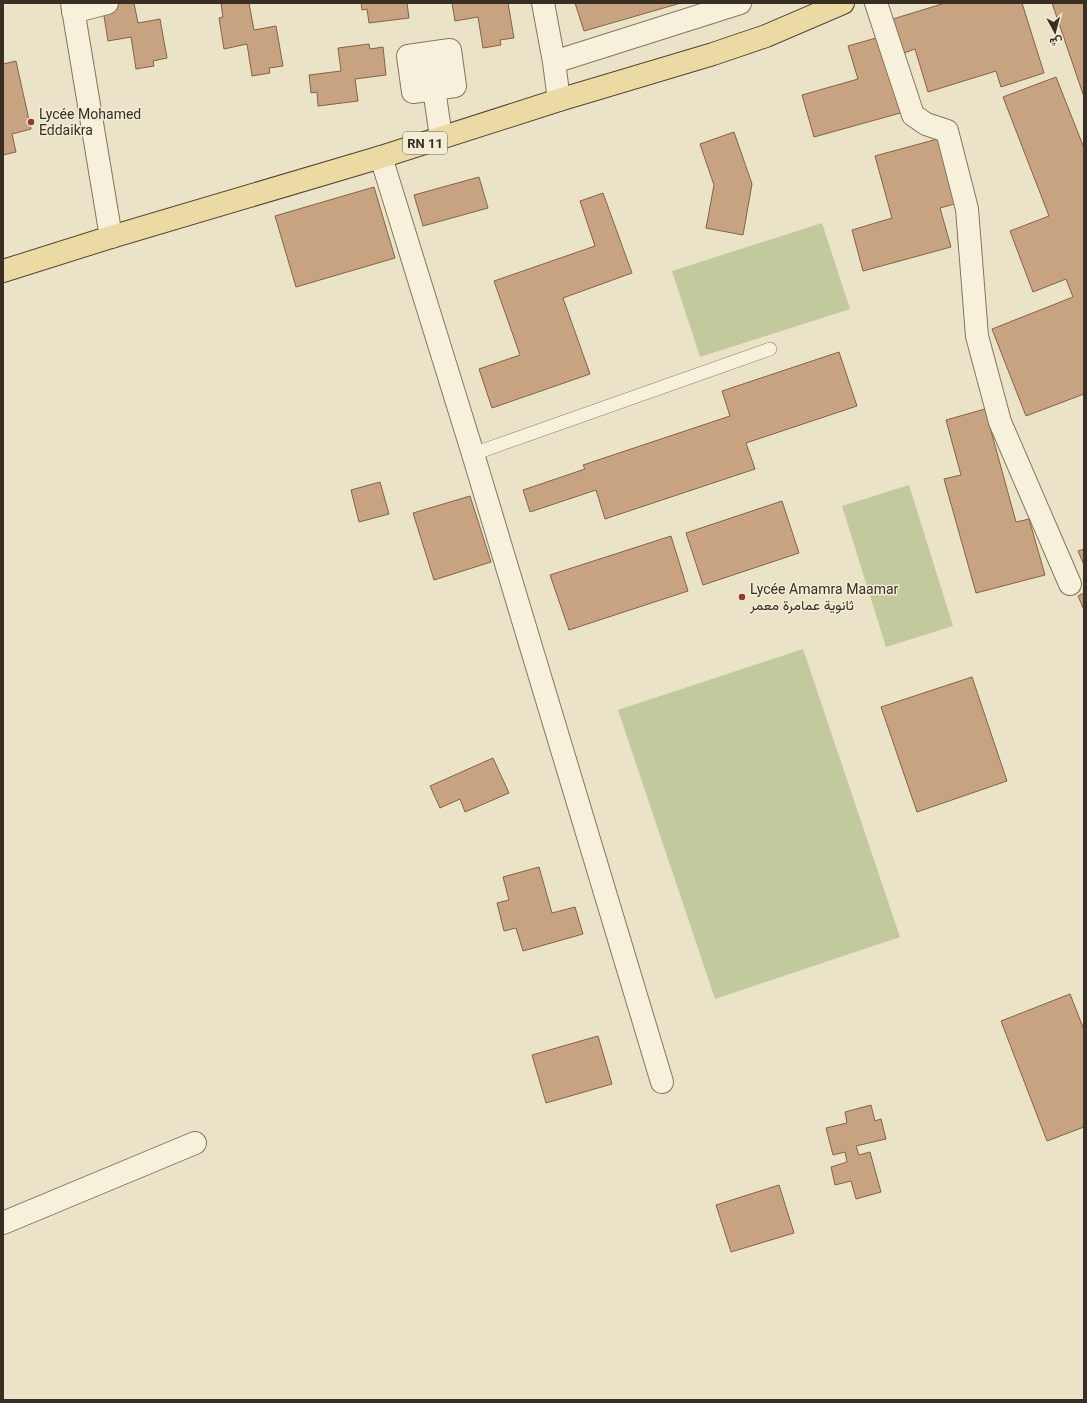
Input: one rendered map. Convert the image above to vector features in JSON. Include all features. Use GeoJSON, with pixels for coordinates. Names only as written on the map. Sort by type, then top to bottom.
{"type":"FeatureCollection","features":[{"type":"Feature","properties":{"kind":"main road","name":"RN 11"},"geometry":{"type":"LineString","coordinates":[[3,271],[111,237],[381,157],[559,100],[713,54],[758,39],[842,3]]}},
{"type":"Feature","properties":{"kind":"street"},"geometry":{"type":"LineString","coordinates":[[107,3],[72,7],[111,237]]}},
{"type":"Feature","properties":{"kind":"street"},"geometry":{"type":"LineString","coordinates":[[543,3],[554,62],[559,100]]}},
{"type":"Feature","properties":{"kind":"street"},"geometry":{"type":"LineString","coordinates":[[554,62],[740,3]]}},
{"type":"Feature","properties":{"kind":"street"},"geometry":{"type":"LineString","coordinates":[[876,3],[914,115],[926,124],[947,131],[967,209],[978,336],[1000,422],[1070,584]]}},
{"type":"Feature","properties":{"kind":"street"},"geometry":{"type":"LineString","coordinates":[[429,53],[441,138]]}},
{"type":"Feature","properties":{"kind":"street"},"geometry":{"type":"LineString","coordinates":[[381,157],[473,454],[662,1082]]}},
{"type":"Feature","properties":{"kind":"street"},"geometry":{"type":"LineString","coordinates":[[3,1223],[195,1143]]}},
{"type":"Feature","properties":{"kind":"lane"},"geometry":{"type":"LineString","coordinates":[[473,454],[770,349]]}},
{"type":"Feature","properties":{"kind":"green space"},"geometry":{"type":"Polygon","coordinates":[[[822,223],[850,309],[700,357],[672,271],[822,223]]]}},
{"type":"Feature","properties":{"kind":"green space"},"geometry":{"type":"Polygon","coordinates":[[[909,485],[953,626],[886,647],[842,506],[909,485]]]}},
{"type":"Feature","properties":{"kind":"green space"},"geometry":{"type":"Polygon","coordinates":[[[803,649],[900,937],[715,999],[618,710],[803,649]]]}},
{"type":"Feature","properties":{"kind":"building"},"geometry":{"type":"Polygon","coordinates":[[[106,3],[134,3],[138,23],[160,19],[167,58],[153,61],[154,66],[136,69],[131,37],[108,41],[103,10],[106,3]]]}},
{"type":"Feature","properties":{"kind":"building"},"geometry":{"type":"Polygon","coordinates":[[[249,3],[254,30],[276,26],[283,66],[269,68],[270,73],[252,76],[247,44],[224,49],[219,18],[223,17],[221,4],[249,3]]]}},
{"type":"Feature","properties":{"kind":"building"},"geometry":{"type":"Polygon","coordinates":[[[361,3],[407,3],[409,18],[369,23],[367,9],[362,10],[361,3]]]}},
{"type":"Feature","properties":{"kind":"building"},"geometry":{"type":"Polygon","coordinates":[[[452,3],[508,3],[514,38],[500,40],[501,45],[483,48],[478,17],[455,21],[452,3]]]}},
{"type":"Feature","properties":{"kind":"building"},"geometry":{"type":"Polygon","coordinates":[[[575,3],[681,3],[584,31],[575,3]]]}},
{"type":"Feature","properties":{"kind":"building"},"geometry":{"type":"Polygon","coordinates":[[[945,3],[1022,3],[1044,73],[1001,87],[996,71],[928,92],[915,49],[904,53],[893,19],[945,3]]]}},
{"type":"Feature","properties":{"kind":"building"},"geometry":{"type":"Polygon","coordinates":[[[1052,3],[1084,3],[1084,97],[1052,3]]]}},
{"type":"Feature","properties":{"kind":"building"},"geometry":{"type":"Polygon","coordinates":[[[883,36],[904,112],[814,137],[802,95],[858,79],[848,46],[883,36]]]}},
{"type":"Feature","properties":{"kind":"building"},"geometry":{"type":"Polygon","coordinates":[[[369,44],[370,49],[383,47],[386,75],[355,79],[358,101],[318,106],[317,92],[311,93],[309,75],[341,71],[338,48],[369,44]]]}},
{"type":"Feature","properties":{"kind":"building"},"geometry":{"type":"Polygon","coordinates":[[[16,61],[31,129],[12,134],[16,152],[3,155],[3,64],[16,61]]]}},
{"type":"Feature","properties":{"kind":"building"},"geometry":{"type":"Polygon","coordinates":[[[1056,77],[1084,148],[1084,394],[1026,416],[992,329],[1073,297],[1066,279],[1033,292],[1010,231],[1049,216],[1003,97],[1056,77]]]}},
{"type":"Feature","properties":{"kind":"building"},"geometry":{"type":"Polygon","coordinates":[[[734,132],[752,184],[743,235],[706,228],[714,185],[700,144],[734,132]]]}},
{"type":"Feature","properties":{"kind":"building"},"geometry":{"type":"Polygon","coordinates":[[[941,138],[958,203],[940,208],[951,247],[863,271],[852,230],[892,218],[875,156],[941,138]]]}},
{"type":"Feature","properties":{"kind":"building"},"geometry":{"type":"Polygon","coordinates":[[[479,177],[488,208],[423,226],[414,195],[479,177]]]}},
{"type":"Feature","properties":{"kind":"building"},"geometry":{"type":"Polygon","coordinates":[[[374,187],[395,258],[296,287],[275,216],[374,187]]]}},
{"type":"Feature","properties":{"kind":"building"},"geometry":{"type":"Polygon","coordinates":[[[603,193],[632,273],[563,298],[590,374],[492,408],[479,369],[520,355],[494,281],[595,246],[580,201],[603,193]]]}},
{"type":"Feature","properties":{"kind":"building"},"geometry":{"type":"Polygon","coordinates":[[[839,352],[857,406],[746,443],[755,469],[605,519],[596,490],[530,512],[523,490],[585,469],[583,465],[730,416],[722,391],[839,352]]]}},
{"type":"Feature","properties":{"kind":"building"},"geometry":{"type":"Polygon","coordinates":[[[985,409],[1016,522],[1029,519],[1045,575],[976,593],[944,479],[961,475],[946,420],[985,409]]]}},
{"type":"Feature","properties":{"kind":"building"},"geometry":{"type":"Polygon","coordinates":[[[380,482],[389,514],[359,522],[351,490],[380,482]]]}},
{"type":"Feature","properties":{"kind":"building"},"geometry":{"type":"Polygon","coordinates":[[[470,496],[491,562],[434,580],[413,513],[470,496]]]}},
{"type":"Feature","properties":{"kind":"building"},"geometry":{"type":"Polygon","coordinates":[[[782,501],[799,553],[703,585],[686,533],[782,501]]]}},
{"type":"Feature","properties":{"kind":"building"},"geometry":{"type":"Polygon","coordinates":[[[671,536],[688,591],[569,630],[550,575],[671,536]]]}},
{"type":"Feature","properties":{"kind":"building"},"geometry":{"type":"Polygon","coordinates":[[[1084,549],[1084,565],[1078,551],[1084,549]]]}},
{"type":"Feature","properties":{"kind":"building"},"geometry":{"type":"Polygon","coordinates":[[[1084,593],[1084,610],[1078,596],[1084,593]]]}},
{"type":"Feature","properties":{"kind":"building"},"geometry":{"type":"Polygon","coordinates":[[[972,677],[1007,781],[917,812],[881,707],[972,677]]]}},
{"type":"Feature","properties":{"kind":"building"},"geometry":{"type":"Polygon","coordinates":[[[493,758],[509,793],[465,812],[460,799],[440,808],[430,786],[493,758]]]}},
{"type":"Feature","properties":{"kind":"building"},"geometry":{"type":"Polygon","coordinates":[[[539,867],[552,913],[575,907],[583,934],[523,951],[516,928],[504,931],[497,903],[509,900],[503,877],[539,867]]]}},
{"type":"Feature","properties":{"kind":"building"},"geometry":{"type":"Polygon","coordinates":[[[1070,994],[1084,1030],[1084,1127],[1047,1141],[1001,1021],[1070,994]]]}},
{"type":"Feature","properties":{"kind":"building"},"geometry":{"type":"Polygon","coordinates":[[[598,1036],[612,1084],[546,1103],[532,1055],[598,1036]]]}},
{"type":"Feature","properties":{"kind":"building"},"geometry":{"type":"Polygon","coordinates":[[[871,1105],[875,1121],[881,1119],[886,1139],[856,1146],[859,1155],[870,1152],[881,1192],[856,1199],[851,1181],[835,1185],[831,1167],[847,1162],[845,1152],[833,1155],[826,1128],[847,1123],[845,1112],[871,1105]]]}},
{"type":"Feature","properties":{"kind":"building"},"geometry":{"type":"Polygon","coordinates":[[[779,1185],[794,1233],[731,1252],[716,1205],[779,1185]]]}},
{"type":"Feature","properties":{"kind":"place","name":"Lycée Mohamed Eddaikra"},"geometry":{"type":"Point","coordinates":[31,122]}},
{"type":"Feature","properties":{"kind":"place","name":"Lycée Amamra Maamar ثانوية عمامرة معمر"},"geometry":{"type":"Point","coordinates":[742,597]}}]}
